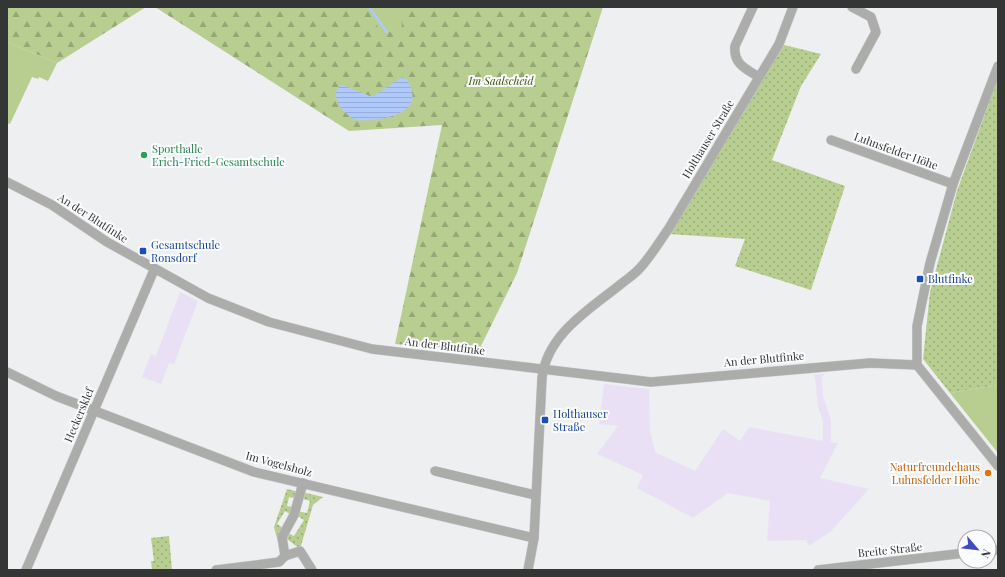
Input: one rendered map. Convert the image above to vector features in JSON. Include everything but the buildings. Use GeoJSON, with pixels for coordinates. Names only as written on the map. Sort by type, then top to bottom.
{"type":"FeatureCollection","features":[{"type":"Feature","properties":{"kind":"street"},"geometry":{"type":"LineString","coordinates":[[754,7],[735,46],[735,53],[736,61],[741,66],[759,77]]}},
{"type":"Feature","properties":{"kind":"street","name":"Holthauser Straße"},"geometry":{"type":"LineString","coordinates":[[528,570],[534,538],[535,495],[543,369],[558,338],[571,324],[640,269],[669,228],[779,44],[793,7]]}},
{"type":"Feature","properties":{"kind":"street"},"geometry":{"type":"LineString","coordinates":[[852,7],[870,17],[876,32],[856,69]]}},
{"type":"Feature","properties":{"kind":"street"},"geometry":{"type":"LineString","coordinates":[[998,66],[953,184],[930,263],[917,326],[917,365],[998,466]]}},
{"type":"Feature","properties":{"kind":"street","name":"Luhnsfelder Höhe"},"geometry":{"type":"LineString","coordinates":[[831,140],[953,184]]}},
{"type":"Feature","properties":{"kind":"street","name":"An der Blutfinke"},"geometry":{"type":"LineString","coordinates":[[7,182],[52,205],[107,242],[154,270],[208,298],[269,322],[372,349],[543,369],[565,370],[651,382],[870,363],[917,365]]}},
{"type":"Feature","properties":{"kind":"street","name":"Heckersklef"},"geometry":{"type":"LineString","coordinates":[[26,570],[154,270]]}},
{"type":"Feature","properties":{"kind":"street","name":"Im Vogelsholz"},"geometry":{"type":"LineString","coordinates":[[8,377],[254,472],[534,538]]}},
{"type":"Feature","properties":{"kind":"street"},"geometry":{"type":"LineString","coordinates":[[435,471],[535,495]]}},
{"type":"Feature","properties":{"kind":"street"},"geometry":{"type":"LineString","coordinates":[[285,556],[282,537],[294,515],[303,483]]}},
{"type":"Feature","properties":{"kind":"street"},"geometry":{"type":"LineString","coordinates":[[216,570],[234,569],[279,562],[285,556],[300,552],[312,570]]}},
{"type":"Feature","properties":{"kind":"street","name":"Breite Straße"},"geometry":{"type":"LineString","coordinates":[[818,570],[957,554]]}},
{"type":"Feature","properties":{"kind":"shaded area"},"geometry":{"type":"Polygon","coordinates":[[[180,292],[198,301],[174,364],[169,363],[161,384],[142,377],[151,354],[156,356],[180,292]]]}},
{"type":"Feature","properties":{"kind":"shaded area"},"geometry":{"type":"Polygon","coordinates":[[[824,374],[822,378],[823,396],[831,420],[831,442],[838,443],[820,478],[869,489],[830,532],[809,546],[806,540],[767,541],[770,501],[728,493],[693,518],[637,488],[643,475],[597,454],[618,426],[599,424],[604,384],[649,389],[650,431],[655,452],[695,471],[723,429],[740,441],[749,427],[823,441],[823,421],[818,407],[815,378],[813,375],[824,374]]]}},
{"type":"Feature","properties":{"kind":"green space"},"geometry":{"type":"Polygon","coordinates":[[[7,7],[146,7],[57,63],[7,42],[7,7]]]}},
{"type":"Feature","properties":{"kind":"green space","name":"Im Saalscheid"},"geometry":{"type":"Polygon","coordinates":[[[155,7],[603,7],[517,273],[479,350],[395,344],[442,125],[349,131],[155,7]]]}},
{"type":"Feature","properties":{"kind":"green space"},"geometry":{"type":"Polygon","coordinates":[[[365,7],[398,7],[402,25],[400,30],[389,32],[380,30],[365,7]]]}},
{"type":"Feature","properties":{"kind":"green space"},"geometry":{"type":"Polygon","coordinates":[[[7,42],[57,63],[48,81],[39,77],[38,79],[32,77],[10,124],[7,123],[7,42]]]}},
{"type":"Feature","properties":{"kind":"green space"},"geometry":{"type":"Polygon","coordinates":[[[784,45],[821,54],[801,86],[772,160],[845,186],[811,290],[735,266],[745,239],[669,234],[784,45]]]}},
{"type":"Feature","properties":{"kind":"green space"},"geometry":{"type":"Polygon","coordinates":[[[998,78],[998,385],[950,393],[923,359],[930,292],[957,191],[998,78]]]}},
{"type":"Feature","properties":{"kind":"green space"},"geometry":{"type":"Polygon","coordinates":[[[998,385],[998,453],[950,393],[998,385]]]}},
{"type":"Feature","properties":{"kind":"green space"},"geometry":{"type":"Polygon","coordinates":[[[287,489],[299,492],[298,499],[289,497],[287,506],[297,508],[293,516],[285,511],[277,524],[286,530],[282,540],[278,542],[274,527],[287,489]]]}},
{"type":"Feature","properties":{"kind":"green space"},"geometry":{"type":"Polygon","coordinates":[[[302,492],[323,497],[313,505],[300,549],[287,539],[283,540],[286,532],[294,536],[304,520],[296,515],[297,511],[307,513],[310,501],[300,498],[302,492]]]}},
{"type":"Feature","properties":{"kind":"green space"},"geometry":{"type":"Polygon","coordinates":[[[169,536],[172,570],[152,570],[151,561],[154,561],[151,538],[169,536]]]}},
{"type":"Feature","properties":{"kind":"water"},"geometry":{"type":"Polygon","coordinates":[[[402,77],[408,80],[412,90],[412,101],[409,106],[396,115],[379,119],[357,120],[352,118],[343,110],[337,99],[336,93],[342,85],[370,96],[374,96],[402,77]]]}},
{"type":"Feature","properties":{"kind":"waterway"},"geometry":{"type":"LineString","coordinates":[[369,7],[387,32]]}},
{"type":"Feature","properties":{"kind":"place","name":"Sporthalle Erich-Fried-Gesamtschule"},"geometry":{"type":"Point","coordinates":[144,155]}},
{"type":"Feature","properties":{"kind":"place","name":"Gesamtschule Ronsdorf"},"geometry":{"type":"Point","coordinates":[143,251]}},
{"type":"Feature","properties":{"kind":"place","name":"Blutfinke"},"geometry":{"type":"Point","coordinates":[920,279]}},
{"type":"Feature","properties":{"kind":"place","name":"Holthauser Straße"},"geometry":{"type":"Point","coordinates":[545,420]}},
{"type":"Feature","properties":{"kind":"place","name":"Naturfreundehaus Luhnsfelder Höhe"},"geometry":{"type":"Point","coordinates":[988,473]}}]}
